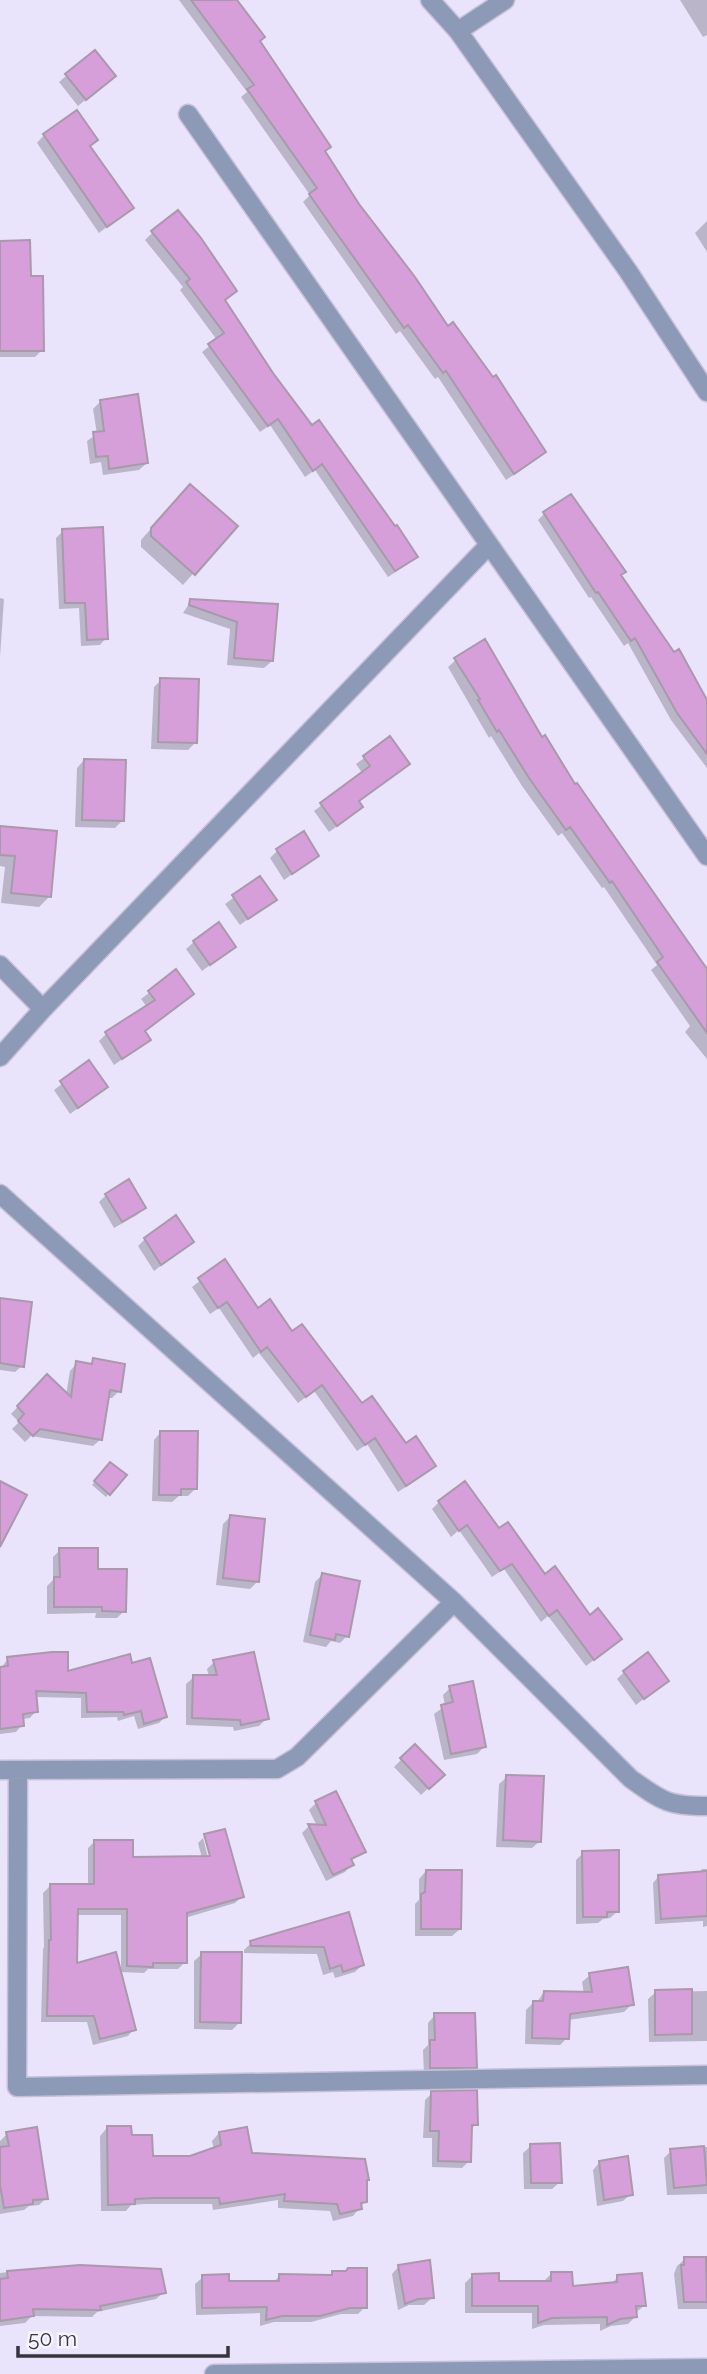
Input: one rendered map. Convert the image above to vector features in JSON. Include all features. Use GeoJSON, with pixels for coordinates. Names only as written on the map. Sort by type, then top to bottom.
{"type":"FeatureCollection","features":[{"type":"Feature","properties":{"kind":"street"},"geometry":{"type":"LineString","coordinates":[[430,0],[458,31],[628,271],[707,392]]}},
{"type":"Feature","properties":{"kind":"street"},"geometry":{"type":"LineString","coordinates":[[458,31],[505,0]]}},
{"type":"Feature","properties":{"kind":"street"},"geometry":{"type":"LineString","coordinates":[[188,114],[707,856]]}},
{"type":"Feature","properties":{"kind":"street"},"geometry":{"type":"LineString","coordinates":[[0,1058],[43,1009],[489,545]]}},
{"type":"Feature","properties":{"kind":"street"},"geometry":{"type":"LineString","coordinates":[[0,965],[43,1009]]}},
{"type":"Feature","properties":{"kind":"street"},"geometry":{"type":"LineString","coordinates":[[0,1194],[453,1602],[631,1779],[656,1797],[678,1806],[707,1805]]}},
{"type":"Feature","properties":{"kind":"street"},"geometry":{"type":"LineString","coordinates":[[453,1602],[297,1758],[277,1769],[9,1770],[8,2087],[707,2075]]}},
{"type":"Feature","properties":{"kind":"street"},"geometry":{"type":"LineString","coordinates":[[214,2374],[628,2372],[707,2368]]}},
{"type":"Feature","properties":{"kind":"building"},"geometry":{"type":"Polygon","coordinates":[[[191,0],[237,0],[265,37],[260,41],[331,147],[325,151],[359,204],[415,277],[448,326],[453,322],[493,377],[496,375],[546,452],[514,474],[446,371],[443,373],[408,325],[404,328],[309,194],[317,188],[247,89],[254,85],[191,0]]]}},
{"type":"Feature","properties":{"kind":"building"},"geometry":{"type":"Polygon","coordinates":[[[95,50],[116,76],[86,100],[65,74],[95,50]]]}},
{"type":"Feature","properties":{"kind":"building"},"geometry":{"type":"Polygon","coordinates":[[[77,110],[98,140],[90,146],[134,208],[107,227],[43,134],[77,110]]]}},
{"type":"Feature","properties":{"kind":"building"},"geometry":{"type":"Polygon","coordinates":[[[178,210],[201,238],[237,291],[225,300],[273,373],[312,425],[319,420],[418,557],[395,571],[322,464],[313,471],[278,419],[268,426],[208,344],[224,333],[186,282],[190,279],[151,231],[178,210]]]}},
{"type":"Feature","properties":{"kind":"building"},"geometry":{"type":"Polygon","coordinates":[[[30,240],[31,276],[43,276],[44,351],[0,351],[0,241],[30,240]]]}},
{"type":"Feature","properties":{"kind":"building"},"geometry":{"type":"Polygon","coordinates":[[[138,394],[148,463],[109,469],[108,456],[96,457],[93,432],[104,431],[100,400],[138,394]]]}},
{"type":"Feature","properties":{"kind":"building"},"geometry":{"type":"Polygon","coordinates":[[[190,484],[238,526],[195,575],[151,536],[151,528],[190,484]]]}},
{"type":"Feature","properties":{"kind":"building"},"geometry":{"type":"Polygon","coordinates":[[[571,494],[626,572],[621,575],[674,652],[679,649],[707,700],[707,754],[677,713],[635,638],[631,641],[543,512],[571,494]]]}},
{"type":"Feature","properties":{"kind":"building"},"geometry":{"type":"Polygon","coordinates":[[[103,527],[108,639],[87,640],[85,603],[65,603],[62,529],[103,527]]]}},
{"type":"Feature","properties":{"kind":"building"},"geometry":{"type":"Polygon","coordinates":[[[190,599],[278,604],[273,661],[234,658],[237,622],[189,605],[190,599]]]}},
{"type":"Feature","properties":{"kind":"building"},"geometry":{"type":"Polygon","coordinates":[[[485,639],[542,737],[545,735],[575,784],[577,783],[707,969],[707,1033],[657,962],[663,957],[612,881],[610,883],[570,827],[566,830],[529,778],[499,730],[497,732],[454,658],[485,639]]]}},
{"type":"Feature","properties":{"kind":"building"},"geometry":{"type":"Polygon","coordinates":[[[160,678],[199,679],[197,743],[158,742],[160,678]]]}},
{"type":"Feature","properties":{"kind":"building"},"geometry":{"type":"Polygon","coordinates":[[[390,736],[410,764],[359,801],[363,807],[337,826],[320,803],[370,766],[363,756],[390,736]]]}},
{"type":"Feature","properties":{"kind":"building"},"geometry":{"type":"Polygon","coordinates":[[[84,759],[126,760],[124,821],[82,820],[84,759]]]}},
{"type":"Feature","properties":{"kind":"building"},"geometry":{"type":"Polygon","coordinates":[[[0,826],[57,831],[51,897],[11,893],[15,856],[0,855],[0,826]]]}},
{"type":"Feature","properties":{"kind":"building"},"geometry":{"type":"Polygon","coordinates":[[[304,831],[319,856],[292,874],[276,849],[304,831]]]}},
{"type":"Feature","properties":{"kind":"building"},"geometry":{"type":"Polygon","coordinates":[[[260,876],[277,900],[248,919],[232,895],[260,876]]]}},
{"type":"Feature","properties":{"kind":"building"},"geometry":{"type":"Polygon","coordinates":[[[219,922],[236,947],[210,965],[193,941],[219,922]]]}},
{"type":"Feature","properties":{"kind":"building"},"geometry":{"type":"Polygon","coordinates":[[[176,969],[194,994],[145,1031],[151,1040],[122,1059],[105,1032],[155,1000],[148,991],[176,969]]]}},
{"type":"Feature","properties":{"kind":"building"},"geometry":{"type":"Polygon","coordinates":[[[89,1060],[108,1087],[78,1108],[60,1081],[89,1060]]]}},
{"type":"Feature","properties":{"kind":"building"},"geometry":{"type":"Polygon","coordinates":[[[129,1179],[146,1208],[122,1222],[105,1194],[129,1179]]]}},
{"type":"Feature","properties":{"kind":"building"},"geometry":{"type":"Polygon","coordinates":[[[176,1215],[194,1242],[161,1265],[144,1238],[176,1215]]]}},
{"type":"Feature","properties":{"kind":"building"},"geometry":{"type":"Polygon","coordinates":[[[225,1259],[258,1308],[270,1299],[292,1331],[302,1324],[362,1403],[372,1396],[406,1443],[416,1436],[436,1466],[406,1486],[375,1438],[365,1445],[322,1385],[306,1397],[267,1347],[261,1352],[227,1302],[218,1308],[198,1278],[225,1259]]]}},
{"type":"Feature","properties":{"kind":"building"},"geometry":{"type":"Polygon","coordinates":[[[0,1298],[32,1302],[24,1367],[0,1363],[0,1298]]]}},
{"type":"Feature","properties":{"kind":"building"},"geometry":{"type":"Polygon","coordinates":[[[93,1358],[125,1364],[121,1392],[110,1390],[102,1440],[40,1429],[33,1436],[18,1421],[24,1414],[17,1406],[47,1374],[71,1397],[76,1361],[92,1364],[93,1358]]]}},
{"type":"Feature","properties":{"kind":"building"},"geometry":{"type":"Polygon","coordinates":[[[160,1431],[198,1431],[197,1489],[181,1489],[181,1495],[159,1495],[160,1431]]]}},
{"type":"Feature","properties":{"kind":"building"},"geometry":{"type":"Polygon","coordinates":[[[110,1462],[127,1475],[110,1495],[94,1481],[110,1462]]]}},
{"type":"Feature","properties":{"kind":"building"},"geometry":{"type":"Polygon","coordinates":[[[0,1481],[27,1495],[0,1547],[0,1481]]]}},
{"type":"Feature","properties":{"kind":"building"},"geometry":{"type":"Polygon","coordinates":[[[465,1481],[499,1528],[508,1522],[545,1574],[555,1566],[590,1615],[598,1608],[622,1639],[594,1660],[557,1610],[549,1616],[512,1564],[500,1571],[467,1525],[459,1531],[438,1501],[465,1481]]]}},
{"type":"Feature","properties":{"kind":"building"},"geometry":{"type":"Polygon","coordinates":[[[230,1515],[265,1519],[259,1582],[223,1578],[230,1515]]]}},
{"type":"Feature","properties":{"kind":"building"},"geometry":{"type":"Polygon","coordinates":[[[59,1548],[98,1548],[98,1569],[127,1569],[126,1612],[102,1611],[102,1607],[54,1607],[54,1577],[60,1577],[59,1548]]]}},
{"type":"Feature","properties":{"kind":"building"},"geometry":{"type":"Polygon","coordinates":[[[322,1573],[360,1581],[349,1637],[336,1634],[335,1640],[310,1635],[322,1573]]]}},
{"type":"Feature","properties":{"kind":"building"},"geometry":{"type":"Polygon","coordinates":[[[68,1652],[68,1671],[130,1654],[132,1663],[150,1658],[167,1717],[144,1724],[141,1711],[124,1715],[123,1712],[87,1712],[86,1693],[36,1691],[38,1712],[23,1714],[24,1726],[0,1729],[0,1667],[8,1666],[7,1657],[68,1652]]]}},
{"type":"Feature","properties":{"kind":"building"},"geometry":{"type":"Polygon","coordinates":[[[254,1652],[269,1719],[241,1725],[240,1720],[192,1718],[193,1675],[217,1675],[213,1660],[254,1652]]]}},
{"type":"Feature","properties":{"kind":"building"},"geometry":{"type":"Polygon","coordinates":[[[648,1652],[669,1681],[644,1699],[623,1671],[648,1652]]]}},
{"type":"Feature","properties":{"kind":"building"},"geometry":{"type":"Polygon","coordinates":[[[473,1681],[486,1747],[451,1754],[441,1705],[453,1702],[449,1686],[473,1681]]]}},
{"type":"Feature","properties":{"kind":"building"},"geometry":{"type":"Polygon","coordinates":[[[415,1744],[445,1775],[429,1789],[400,1758],[415,1744]]]}},
{"type":"Feature","properties":{"kind":"building"},"geometry":{"type":"Polygon","coordinates":[[[506,1775],[544,1776],[541,1842],[503,1840],[506,1775]]]}},
{"type":"Feature","properties":{"kind":"building"},"geometry":{"type":"Polygon","coordinates":[[[336,1791],[366,1852],[351,1859],[354,1865],[333,1875],[308,1824],[326,1825],[315,1801],[336,1791]]]}},
{"type":"Feature","properties":{"kind":"building"},"geometry":{"type":"Polygon","coordinates":[[[225,1829],[244,1897],[187,1913],[187,1963],[153,1963],[153,1967],[127,1966],[127,1909],[78,1909],[77,1963],[116,1952],[136,2030],[100,2039],[94,2016],[47,2016],[51,1940],[50,1884],[94,1884],[94,1840],[133,1840],[133,1857],[210,1856],[204,1834],[225,1829]]]}},
{"type":"Feature","properties":{"kind":"building"},"geometry":{"type":"Polygon","coordinates":[[[619,1850],[619,1912],[607,1912],[607,1917],[583,1917],[582,1851],[619,1850]]]}},
{"type":"Feature","properties":{"kind":"building"},"geometry":{"type":"Polygon","coordinates":[[[426,1870],[462,1870],[461,1929],[421,1929],[421,1894],[425,1892],[426,1870]]]}},
{"type":"Feature","properties":{"kind":"building"},"geometry":{"type":"Polygon","coordinates":[[[707,1871],[707,1916],[661,1919],[658,1875],[707,1871]]]}},
{"type":"Feature","properties":{"kind":"building"},"geometry":{"type":"Polygon","coordinates":[[[349,1912],[364,1965],[343,1972],[341,1965],[330,1969],[324,1947],[251,1946],[250,1941],[349,1912]]]}},
{"type":"Feature","properties":{"kind":"building"},"geometry":{"type":"Polygon","coordinates":[[[201,1952],[242,1952],[241,2023],[200,2022],[201,1952]]]}},
{"type":"Feature","properties":{"kind":"building"},"geometry":{"type":"Polygon","coordinates":[[[628,1967],[634,2005],[570,2014],[569,2039],[532,2038],[533,2001],[543,2001],[544,1991],[592,1992],[589,1973],[628,1967]]]}},
{"type":"Feature","properties":{"kind":"building"},"geometry":{"type":"Polygon","coordinates":[[[692,1989],[692,2034],[655,2035],[655,1990],[692,1989]]]}},
{"type":"Feature","properties":{"kind":"building"},"geometry":{"type":"Polygon","coordinates":[[[434,2013],[475,2013],[477,2068],[430,2068],[430,2040],[435,2040],[434,2013]]]}},
{"type":"Feature","properties":{"kind":"building"},"geometry":{"type":"Polygon","coordinates":[[[477,2090],[478,2125],[472,2125],[471,2162],[438,2161],[439,2131],[430,2131],[431,2091],[477,2090]]]}},
{"type":"Feature","properties":{"kind":"building"},"geometry":{"type":"Polygon","coordinates":[[[107,2126],[131,2126],[132,2135],[152,2135],[153,2156],[190,2156],[221,2145],[219,2132],[247,2127],[252,2153],[365,2159],[369,2180],[367,2202],[361,2203],[362,2209],[340,2214],[337,2204],[284,2201],[285,2194],[220,2204],[219,2198],[154,2198],[135,2199],[135,2204],[108,2205],[107,2126]]]}},
{"type":"Feature","properties":{"kind":"building"},"geometry":{"type":"Polygon","coordinates":[[[37,2127],[48,2199],[4,2208],[0,2185],[0,2147],[9,2146],[6,2132],[37,2127]]]}},
{"type":"Feature","properties":{"kind":"building"},"geometry":{"type":"Polygon","coordinates":[[[560,2143],[562,2183],[531,2183],[530,2144],[560,2143]]]}},
{"type":"Feature","properties":{"kind":"building"},"geometry":{"type":"Polygon","coordinates":[[[704,2146],[707,2185],[674,2188],[670,2149],[704,2146]]]}},
{"type":"Feature","properties":{"kind":"building"},"geometry":{"type":"Polygon","coordinates":[[[628,2156],[633,2195],[604,2200],[599,2161],[628,2156]]]}},
{"type":"Feature","properties":{"kind":"building"},"geometry":{"type":"Polygon","coordinates":[[[684,2257],[706,2257],[707,2302],[684,2302],[681,2265],[684,2265],[684,2257]]]}},
{"type":"Feature","properties":{"kind":"building"},"geometry":{"type":"Polygon","coordinates":[[[430,2260],[434,2298],[418,2299],[405,2304],[398,2265],[430,2260]]]}},
{"type":"Feature","properties":{"kind":"building"},"geometry":{"type":"Polygon","coordinates":[[[80,2265],[161,2269],[166,2293],[100,2306],[101,2310],[33,2309],[34,2316],[0,2321],[0,2279],[8,2278],[7,2271],[80,2265]]]}},
{"type":"Feature","properties":{"kind":"building"},"geometry":{"type":"Polygon","coordinates":[[[348,2268],[367,2268],[367,2308],[350,2308],[320,2316],[282,2316],[266,2320],[267,2307],[202,2308],[202,2275],[229,2274],[229,2281],[279,2281],[279,2274],[332,2275],[332,2271],[346,2271],[348,2268]]]}},
{"type":"Feature","properties":{"kind":"building"},"geometry":{"type":"Polygon","coordinates":[[[551,2272],[572,2272],[573,2286],[617,2282],[617,2275],[642,2273],[646,2306],[636,2306],[637,2317],[620,2319],[607,2325],[607,2317],[552,2318],[538,2323],[538,2306],[472,2306],[472,2274],[499,2273],[499,2281],[551,2281],[551,2272]]]}}]}
